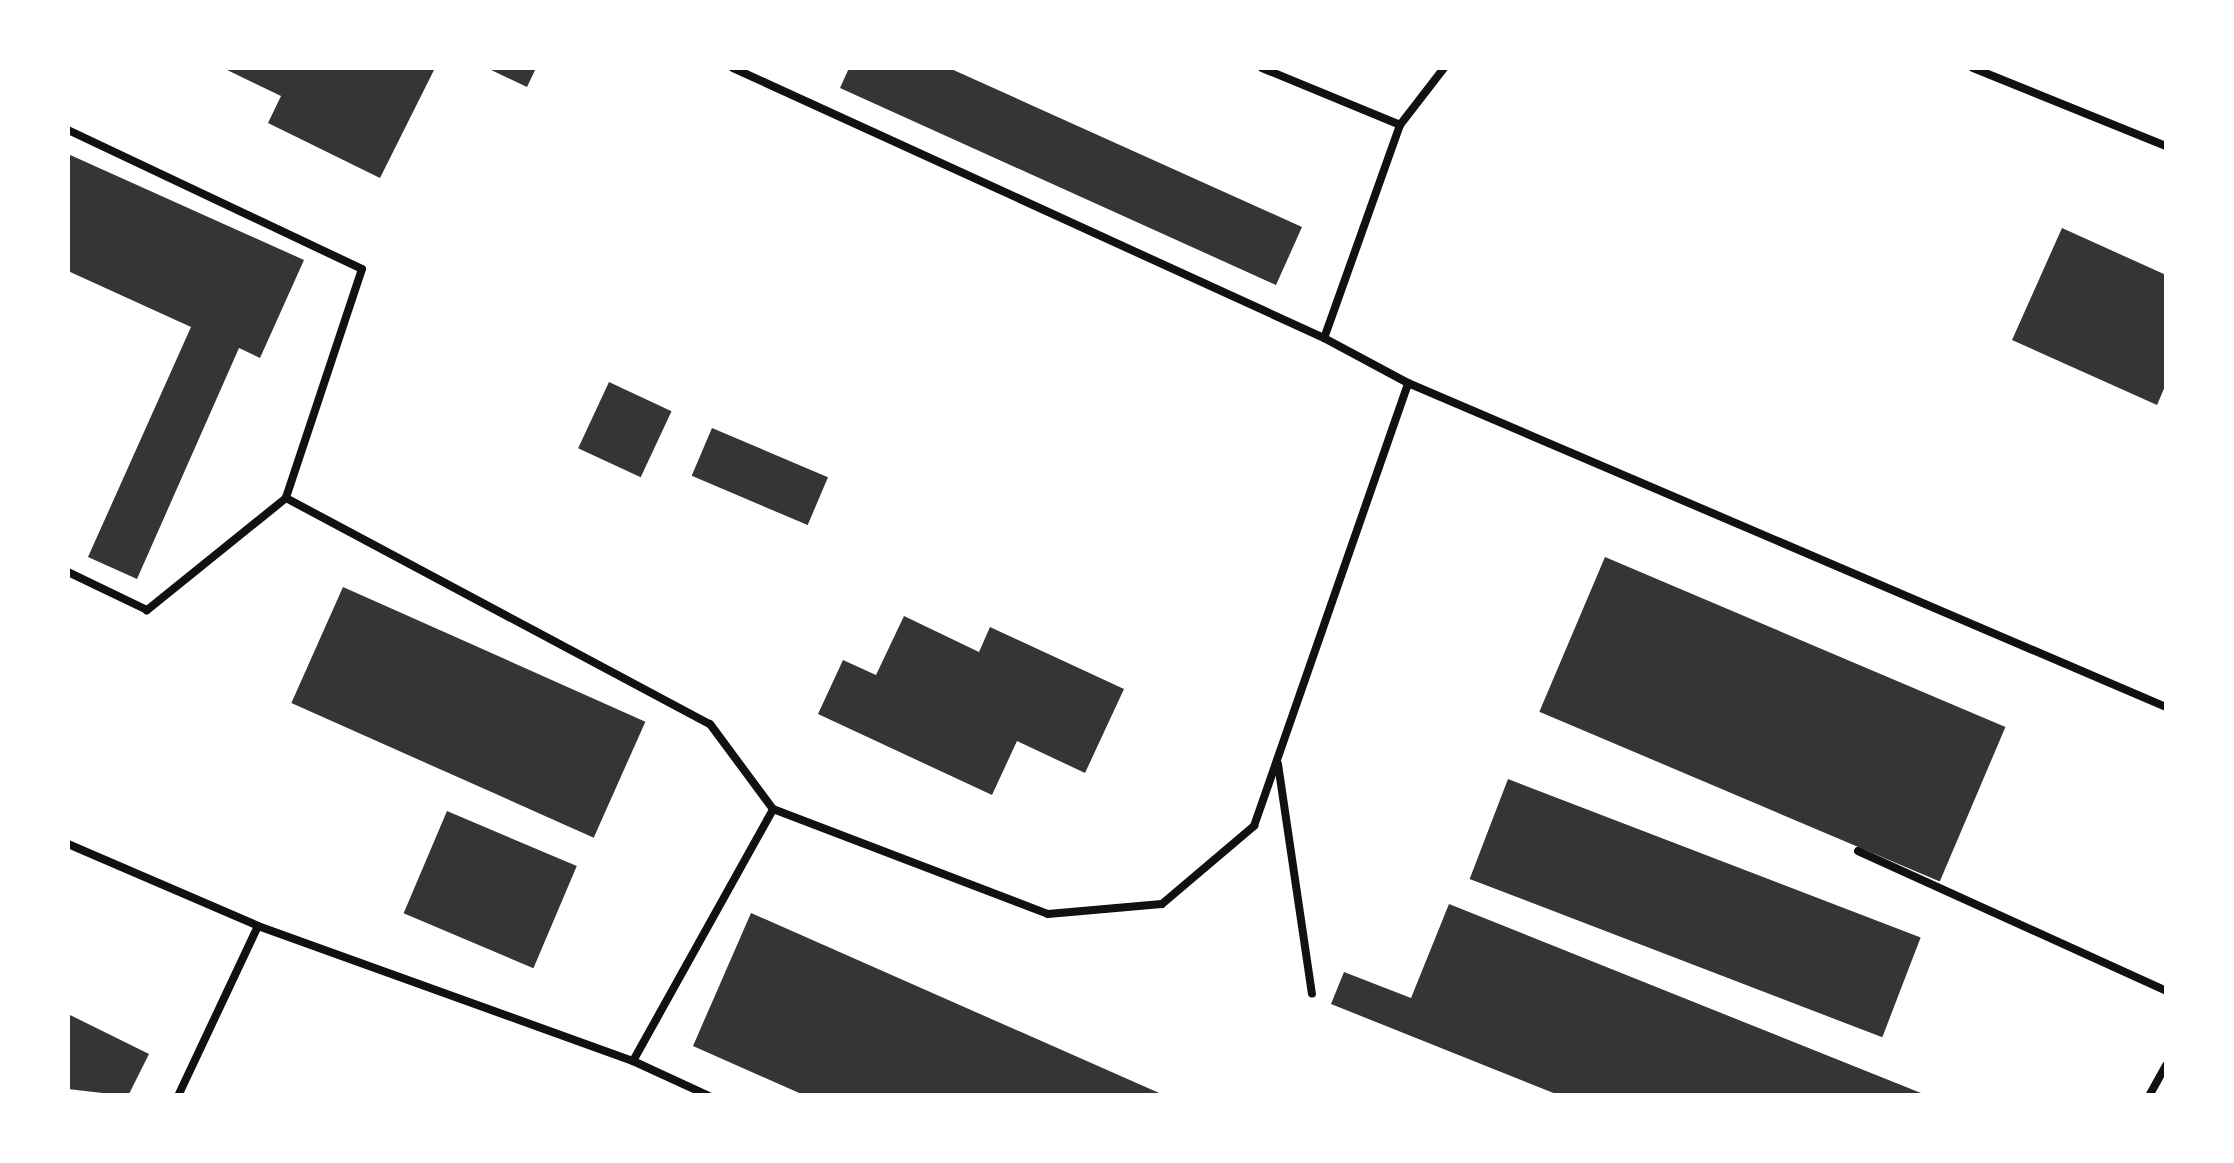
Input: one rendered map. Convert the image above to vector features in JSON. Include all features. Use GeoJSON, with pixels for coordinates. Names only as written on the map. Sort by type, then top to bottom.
{"type":"FeatureCollection","features":[{"type":"Feature","properties":{"kind":"lane"},"geometry":{"type":"LineString","coordinates":[[733,68],[1324,338],[1408,383],[2166,707]]}},
{"type":"Feature","properties":{"kind":"lane"},"geometry":{"type":"LineString","coordinates":[[1262,68],[1400,125]]}},
{"type":"Feature","properties":{"kind":"lane"},"geometry":{"type":"LineString","coordinates":[[1324,338],[1400,125],[1444,68]]}},
{"type":"Feature","properties":{"kind":"lane"},"geometry":{"type":"LineString","coordinates":[[1973,68],[2166,146]]}},
{"type":"Feature","properties":{"kind":"lane"},"geometry":{"type":"LineString","coordinates":[[68,130],[362,269],[286,498],[147,610],[68,572]]}},
{"type":"Feature","properties":{"kind":"lane"},"geometry":{"type":"LineString","coordinates":[[286,498],[710,724],[773,809],[1048,914],[1162,904],[1254,826],[1408,383]]}},
{"type":"Feature","properties":{"kind":"lane"},"geometry":{"type":"LineString","coordinates":[[1278,760],[1312,993]]}},
{"type":"Feature","properties":{"kind":"lane"},"geometry":{"type":"LineString","coordinates":[[632,1061],[773,809]]}},
{"type":"Feature","properties":{"kind":"lane"},"geometry":{"type":"LineString","coordinates":[[68,844],[258,926],[632,1061],[710,1096]]}},
{"type":"Feature","properties":{"kind":"lane"},"geometry":{"type":"LineString","coordinates":[[1858,851],[2166,991]]}},
{"type":"Feature","properties":{"kind":"lane"},"geometry":{"type":"LineString","coordinates":[[178,1096],[258,926]]}},
{"type":"Feature","properties":{"kind":"lane"},"geometry":{"type":"LineString","coordinates":[[2149,1096],[2166,1065]]}},
{"type":"Feature","properties":{"kind":"building"},"geometry":{"type":"Polygon","coordinates":[[[223,68],[435,68],[380,178],[268,123],[281,96],[223,68]]]}},
{"type":"Feature","properties":{"kind":"building"},"geometry":{"type":"Polygon","coordinates":[[[487,68],[536,68],[527,87],[487,68]]]}},
{"type":"Feature","properties":{"kind":"building"},"geometry":{"type":"Polygon","coordinates":[[[849,68],[949,68],[1302,227],[1276,285],[840,88],[849,68]]]}},
{"type":"Feature","properties":{"kind":"building"},"geometry":{"type":"Polygon","coordinates":[[[68,154],[304,260],[260,358],[239,348],[137,579],[88,557],[191,327],[68,271],[68,154]]]}},
{"type":"Feature","properties":{"kind":"building"},"geometry":{"type":"Polygon","coordinates":[[[2062,228],[2166,275],[2166,384],[2157,405],[2012,340],[2062,228]]]}},
{"type":"Feature","properties":{"kind":"building"},"geometry":{"type":"Polygon","coordinates":[[[609,382],[672,411],[641,477],[578,448],[609,382]]]}},
{"type":"Feature","properties":{"kind":"building"},"geometry":{"type":"Polygon","coordinates":[[[712,428],[828,477],[808,525],[692,476],[712,428]]]}},
{"type":"Feature","properties":{"kind":"building"},"geometry":{"type":"Polygon","coordinates":[[[1605,557],[2005,727],[1940,882],[1539,712],[1605,557]]]}},
{"type":"Feature","properties":{"kind":"building"},"geometry":{"type":"Polygon","coordinates":[[[343,587],[645,722],[594,838],[291,703],[343,587]]]}},
{"type":"Feature","properties":{"kind":"building"},"geometry":{"type":"Polygon","coordinates":[[[904,616],[979,652],[990,627],[1124,689],[1085,773],[1017,741],[992,795],[818,714],[843,660],[876,675],[904,616]]]}},
{"type":"Feature","properties":{"kind":"building"},"geometry":{"type":"Polygon","coordinates":[[[1508,779],[1921,937],[1882,1037],[1470,879],[1508,779]]]}},
{"type":"Feature","properties":{"kind":"building"},"geometry":{"type":"Polygon","coordinates":[[[447,811],[577,866],[533,968],[404,913],[447,811]]]}},
{"type":"Feature","properties":{"kind":"building"},"geometry":{"type":"Polygon","coordinates":[[[1449,904],[1926,1096],[1561,1096],[1331,1004],[1344,972],[1411,998],[1449,904]]]}},
{"type":"Feature","properties":{"kind":"building"},"geometry":{"type":"Polygon","coordinates":[[[751,913],[1166,1096],[806,1096],[693,1046],[751,913]]]}},
{"type":"Feature","properties":{"kind":"building"},"geometry":{"type":"Polygon","coordinates":[[[68,1014],[149,1054],[128,1096],[68,1089],[68,1014]]]}}]}
